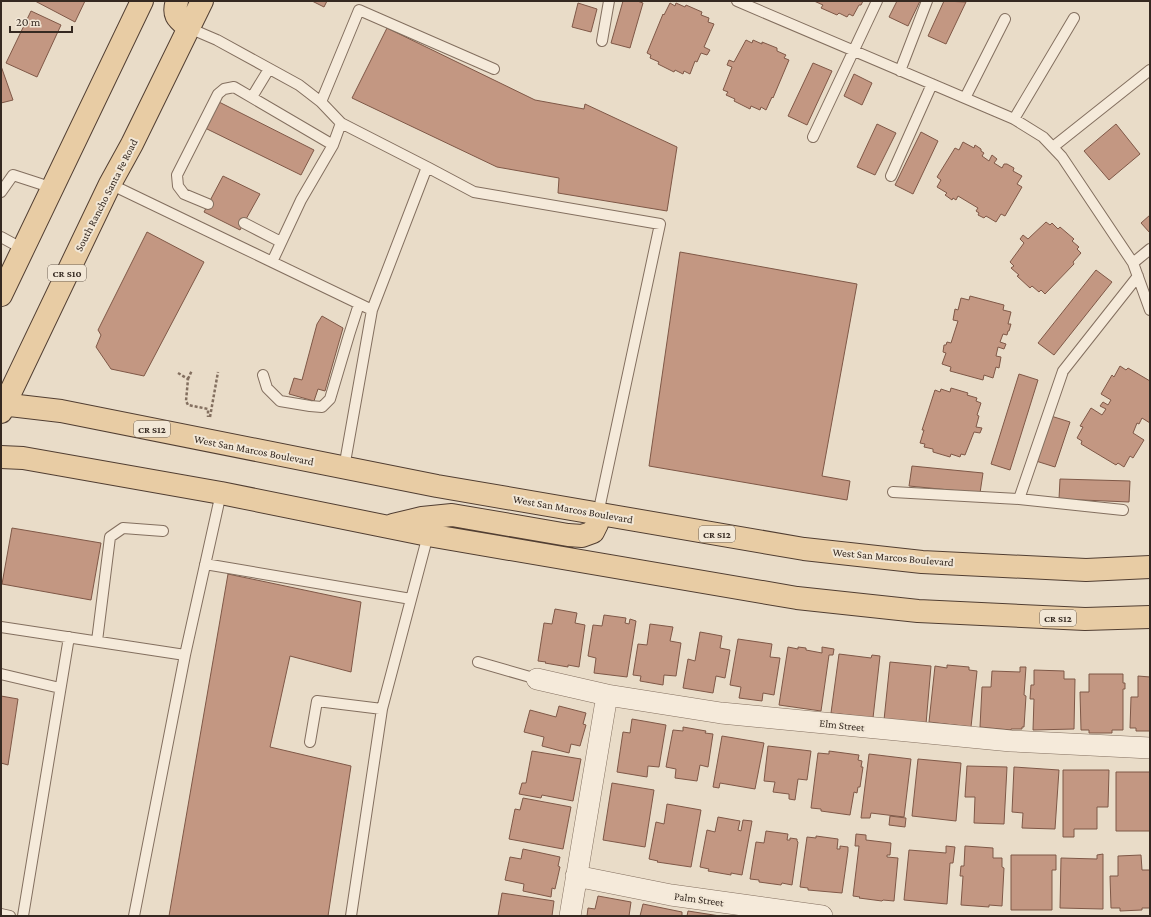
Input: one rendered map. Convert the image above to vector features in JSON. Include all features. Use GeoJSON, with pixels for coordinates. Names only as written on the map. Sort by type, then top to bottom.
{"type":"FeatureCollection","features":[{"type":"Feature","properties":{"kind":"main road"},"geometry":{"type":"LineString","coordinates":[[1,295],[142,1]]}},
{"type":"Feature","properties":{"kind":"main road"},"geometry":{"type":"LineString","coordinates":[[177,1],[175,9],[178,19],[189,28]]}},
{"type":"Feature","properties":{"kind":"main road","name":"South Rancho Santa Fe Road"},"geometry":{"type":"LineString","coordinates":[[2,407],[110,184],[132,144],[202,1]]}},
{"type":"Feature","properties":{"kind":"main road","name":"West San Marcos Boulevard"},"geometry":{"type":"LineString","coordinates":[[2,407],[61,411],[437,486],[804,548],[922,562],[1086,570],[1150,567]]}},
{"type":"Feature","properties":{"kind":"main road","name":"CR S12"},"geometry":{"type":"LineString","coordinates":[[1,457],[23,458],[221,494],[428,535],[797,598],[918,611],[1085,619],[1150,617]]}},
{"type":"Feature","properties":{"kind":"main road"},"geometry":{"type":"LineString","coordinates":[[388,527],[422,518],[452,515],[568,535],[582,536],[593,532],[597,524],[598,514]]}},
{"type":"Feature","properties":{"kind":"street","name":"Elm Street"},"geometry":{"type":"LineString","coordinates":[[537,679],[607,695],[721,713],[996,740],[1150,748]]}},
{"type":"Feature","properties":{"kind":"street"},"geometry":{"type":"LineString","coordinates":[[570,916],[607,695]]}},
{"type":"Feature","properties":{"kind":"street","name":"Palm Street"},"geometry":{"type":"LineString","coordinates":[[576,876],[670,895],[822,916]]}},
{"type":"Feature","properties":{"kind":"lane"},"geometry":{"type":"LineString","coordinates":[[602,41],[608,1]]}},
{"type":"Feature","properties":{"kind":"lane"},"geometry":{"type":"LineString","coordinates":[[737,1],[1014,119],[1043,137],[1062,158],[1133,262],[1150,310]]}},
{"type":"Feature","properties":{"kind":"lane"},"geometry":{"type":"LineString","coordinates":[[813,137],[878,1]]}},
{"type":"Feature","properties":{"kind":"lane"},"geometry":{"type":"LineString","coordinates":[[900,70],[927,1]]}},
{"type":"Feature","properties":{"kind":"lane"},"geometry":{"type":"LineString","coordinates":[[321,102],[359,10],[494,70]]}},
{"type":"Feature","properties":{"kind":"lane"},"geometry":{"type":"LineString","coordinates":[[1014,119],[1074,18]]}},
{"type":"Feature","properties":{"kind":"lane"},"geometry":{"type":"LineString","coordinates":[[965,98],[1005,19]]}},
{"type":"Feature","properties":{"kind":"lane"},"geometry":{"type":"LineString","coordinates":[[189,28],[217,40],[299,85],[321,102],[341,124],[474,192],[660,224],[598,514]]}},
{"type":"Feature","properties":{"kind":"lane"},"geometry":{"type":"LineString","coordinates":[[252,97],[269,69]]}},
{"type":"Feature","properties":{"kind":"lane"},"geometry":{"type":"LineString","coordinates":[[1053,147],[1150,70]]}},
{"type":"Feature","properties":{"kind":"lane"},"geometry":{"type":"LineString","coordinates":[[891,176],[932,84]]}},
{"type":"Feature","properties":{"kind":"lane"},"geometry":{"type":"LineString","coordinates":[[208,204],[184,194],[178,186],[177,175],[218,94],[224,89],[234,87],[333,145]]}},
{"type":"Feature","properties":{"kind":"lane"},"geometry":{"type":"LineString","coordinates":[[272,262],[280,242],[301,200],[333,145],[341,124]]}},
{"type":"Feature","properties":{"kind":"lane"},"geometry":{"type":"LineString","coordinates":[[344,468],[372,310],[427,167]]}},
{"type":"Feature","properties":{"kind":"lane"},"geometry":{"type":"LineString","coordinates":[[1,192],[13,175],[53,188]]}},
{"type":"Feature","properties":{"kind":"lane"},"geometry":{"type":"LineString","coordinates":[[110,184],[372,310]]}},
{"type":"Feature","properties":{"kind":"lane"},"geometry":{"type":"LineString","coordinates":[[244,223],[280,242]]}},
{"type":"Feature","properties":{"kind":"lane"},"geometry":{"type":"LineString","coordinates":[[1,237],[23,250]]}},
{"type":"Feature","properties":{"kind":"lane"},"geometry":{"type":"LineString","coordinates":[[1133,262],[1150,249]]}},
{"type":"Feature","properties":{"kind":"lane"},"geometry":{"type":"LineString","coordinates":[[1019,499],[1063,371],[1138,276]]}},
{"type":"Feature","properties":{"kind":"lane"},"geometry":{"type":"LineString","coordinates":[[263,375],[267,388],[280,401],[310,406],[322,406],[330,399],[360,304]]}},
{"type":"Feature","properties":{"kind":"lane"},"geometry":{"type":"LineString","coordinates":[[892,492],[1019,499],[1124,510]]}},
{"type":"Feature","properties":{"kind":"lane"},"geometry":{"type":"LineString","coordinates":[[134,916],[185,655],[221,494]]}},
{"type":"Feature","properties":{"kind":"lane"},"geometry":{"type":"LineString","coordinates":[[97,641],[110,538],[123,528],[163,531]]}},
{"type":"Feature","properties":{"kind":"lane"},"geometry":{"type":"LineString","coordinates":[[352,916],[382,709],[428,535]]}},
{"type":"Feature","properties":{"kind":"lane"},"geometry":{"type":"LineString","coordinates":[[205,564],[411,599]]}},
{"type":"Feature","properties":{"kind":"lane"},"geometry":{"type":"LineString","coordinates":[[1,627],[185,655]]}},
{"type":"Feature","properties":{"kind":"lane"},"geometry":{"type":"LineString","coordinates":[[23,916],[69,637]]}},
{"type":"Feature","properties":{"kind":"lane"},"geometry":{"type":"LineString","coordinates":[[478,662],[537,679]]}},
{"type":"Feature","properties":{"kind":"lane"},"geometry":{"type":"LineString","coordinates":[[1,674],[60,688]]}},
{"type":"Feature","properties":{"kind":"lane"},"geometry":{"type":"LineString","coordinates":[[310,742],[318,701],[382,709]]}},
{"type":"Feature","properties":{"kind":"lane"},"geometry":{"type":"LineString","coordinates":[[1,914],[10,916]]}},
{"type":"Feature","properties":{"kind":"path"},"geometry":{"type":"LineString","coordinates":[[192,370],[188,379],[186,401],[188,405],[208,409],[209,417],[218,372]]}},
{"type":"Feature","properties":{"kind":"path"},"geometry":{"type":"LineString","coordinates":[[178,373],[188,379]]}},
{"type":"Feature","properties":{"kind":"building"},"geometry":{"type":"Polygon","coordinates":[[[35,1],[85,1],[75,22],[35,1]]]}},
{"type":"Feature","properties":{"kind":"building"},"geometry":{"type":"Polygon","coordinates":[[[312,1],[327,1],[324,7],[312,1]]]}},
{"type":"Feature","properties":{"kind":"building"},"geometry":{"type":"Polygon","coordinates":[[[623,1],[637,1],[643,3],[630,48],[611,43],[623,1]]]}},
{"type":"Feature","properties":{"kind":"building"},"geometry":{"type":"Polygon","coordinates":[[[814,1],[863,1],[853,16],[849,14],[847,17],[839,13],[837,15],[821,8],[823,5],[814,1]]]}},
{"type":"Feature","properties":{"kind":"building"},"geometry":{"type":"Polygon","coordinates":[[[897,1],[920,1],[908,26],[889,17],[897,1]]]}},
{"type":"Feature","properties":{"kind":"building"},"geometry":{"type":"Polygon","coordinates":[[[944,1],[966,2],[946,44],[928,36],[944,1]]]}},
{"type":"Feature","properties":{"kind":"building"},"geometry":{"type":"Polygon","coordinates":[[[578,3],[597,9],[591,32],[572,27],[578,3]]]}},
{"type":"Feature","properties":{"kind":"building"},"geometry":{"type":"Polygon","coordinates":[[[670,3],[675,6],[676,3],[685,7],[686,5],[702,12],[701,15],[709,18],[708,22],[714,24],[704,47],[710,50],[707,55],[701,53],[697,62],[695,61],[690,74],[684,71],[683,74],[675,70],[674,72],[658,64],[659,62],[650,58],[651,55],[647,53],[663,14],[664,15],[670,3]]]}},
{"type":"Feature","properties":{"kind":"building"},"geometry":{"type":"Polygon","coordinates":[[[31,11],[61,25],[37,77],[6,63],[31,11]]]}},
{"type":"Feature","properties":{"kind":"building"},"geometry":{"type":"Polygon","coordinates":[[[387,28],[535,100],[584,109],[585,104],[677,147],[667,211],[558,193],[559,178],[497,167],[352,98],[387,28]]]}},
{"type":"Feature","properties":{"kind":"building"},"geometry":{"type":"Polygon","coordinates":[[[746,40],[752,43],[753,40],[762,44],[762,42],[777,48],[777,51],[786,55],[784,58],[789,60],[773,98],[772,97],[766,110],[761,107],[760,110],[751,106],[750,109],[734,101],[735,99],[726,95],[728,92],[723,90],[732,67],[727,65],[729,60],[734,62],[746,40]]]}},
{"type":"Feature","properties":{"kind":"building"},"geometry":{"type":"Polygon","coordinates":[[[813,63],[832,71],[807,125],[788,116],[813,63]]]}},
{"type":"Feature","properties":{"kind":"building"},"geometry":{"type":"Polygon","coordinates":[[[1,66],[13,100],[1,103],[1,66]]]}},
{"type":"Feature","properties":{"kind":"building"},"geometry":{"type":"Polygon","coordinates":[[[854,74],[872,83],[862,105],[844,96],[854,74]]]}},
{"type":"Feature","properties":{"kind":"building"},"geometry":{"type":"Polygon","coordinates":[[[219,102],[314,150],[301,175],[205,128],[219,102]]]}},
{"type":"Feature","properties":{"kind":"building"},"geometry":{"type":"Polygon","coordinates":[[[877,124],[896,133],[875,175],[857,167],[877,124]]]}},
{"type":"Feature","properties":{"kind":"building"},"geometry":{"type":"Polygon","coordinates":[[[1116,124],[1140,154],[1109,180],[1084,151],[1116,124]]]}},
{"type":"Feature","properties":{"kind":"building"},"geometry":{"type":"Polygon","coordinates":[[[921,132],[938,141],[913,194],[895,185],[921,132]]]}},
{"type":"Feature","properties":{"kind":"building"},"geometry":{"type":"Polygon","coordinates":[[[963,142],[974,148],[975,145],[981,149],[984,153],[982,156],[989,161],[992,155],[997,159],[994,163],[1002,168],[1004,164],[1007,164],[1014,168],[1013,171],[1022,176],[1017,184],[1022,187],[1005,216],[1001,214],[996,222],[986,216],[984,218],[978,215],[979,213],[976,211],[978,208],[958,196],[956,200],[953,198],[952,200],[945,195],[947,193],[937,187],[941,180],[937,177],[955,148],[959,150],[963,142]]]}},
{"type":"Feature","properties":{"kind":"building"},"geometry":{"type":"Polygon","coordinates":[[[223,176],[260,194],[240,230],[204,212],[223,176]]]}},
{"type":"Feature","properties":{"kind":"building"},"geometry":{"type":"Polygon","coordinates":[[[1150,215],[1150,233],[1141,223],[1150,215]]]}},
{"type":"Feature","properties":{"kind":"building"},"geometry":{"type":"Polygon","coordinates":[[[1046,222],[1050,225],[1052,223],[1058,229],[1060,227],[1074,239],[1072,241],[1079,247],[1077,249],[1081,253],[1073,262],[1074,264],[1045,294],[1041,290],[1039,292],[1032,286],[1030,288],[1017,276],[1019,275],[1011,268],[1014,266],[1010,262],[1024,243],[1020,239],[1023,235],[1028,239],[1046,222]]]}},
{"type":"Feature","properties":{"kind":"building"},"geometry":{"type":"Polygon","coordinates":[[[147,232],[204,262],[144,376],[111,369],[96,347],[101,335],[98,330],[147,232]]]}},
{"type":"Feature","properties":{"kind":"building"},"geometry":{"type":"Polygon","coordinates":[[[680,252],[857,284],[822,476],[850,481],[847,500],[649,466],[680,252]]]}},
{"type":"Feature","properties":{"kind":"building"},"geometry":{"type":"Polygon","coordinates":[[[1096,270],[1112,282],[1054,355],[1038,343],[1096,270]]]}},
{"type":"Feature","properties":{"kind":"building"},"geometry":{"type":"Polygon","coordinates":[[[970,296],[1004,305],[1003,310],[1011,312],[1008,324],[1011,324],[1009,331],[1007,335],[1003,334],[1000,342],[1006,344],[1004,349],[998,347],[996,356],[1001,357],[999,368],[996,367],[993,378],[984,375],[983,380],[950,371],[951,367],[942,364],[946,353],[943,352],[944,345],[946,345],[947,342],[951,343],[958,321],[953,320],[955,309],[958,310],[961,298],[969,300],[970,296]]]}},
{"type":"Feature","properties":{"kind":"building"},"geometry":{"type":"Polygon","coordinates":[[[322,316],[343,328],[325,391],[318,389],[314,401],[289,394],[294,378],[302,380],[317,324],[322,316]]]}},
{"type":"Feature","properties":{"kind":"building"},"geometry":{"type":"Polygon","coordinates":[[[1120,366],[1126,370],[1128,368],[1150,381],[1150,423],[1142,418],[1139,424],[1137,423],[1133,433],[1144,440],[1133,458],[1130,456],[1124,467],[1118,463],[1116,465],[1081,444],[1082,441],[1077,438],[1083,427],[1080,426],[1091,408],[1102,415],[1106,409],[1100,406],[1103,402],[1108,405],[1111,400],[1101,394],[1112,375],[1114,377],[1120,366]]]}},
{"type":"Feature","properties":{"kind":"building"},"geometry":{"type":"Polygon","coordinates":[[[1019,374],[1038,380],[1010,470],[991,464],[1019,374]]]}},
{"type":"Feature","properties":{"kind":"building"},"geometry":{"type":"Polygon","coordinates":[[[951,388],[968,393],[967,395],[977,398],[976,401],[981,403],[977,415],[979,416],[976,427],[982,428],[980,433],[974,432],[965,455],[961,454],[960,457],[951,454],[950,457],[933,452],[933,449],[924,447],[925,444],[920,443],[924,430],[922,430],[935,390],[940,392],[941,389],[950,392],[951,388]]]}},
{"type":"Feature","properties":{"kind":"building"},"geometry":{"type":"Polygon","coordinates":[[[1051,416],[1070,422],[1055,467],[1036,461],[1051,416]]]}},
{"type":"Feature","properties":{"kind":"building"},"geometry":{"type":"Polygon","coordinates":[[[912,466],[983,473],[980,493],[909,486],[912,466]]]}},
{"type":"Feature","properties":{"kind":"building"},"geometry":{"type":"Polygon","coordinates":[[[1060,479],[1130,481],[1129,502],[1059,499],[1060,479]]]}},
{"type":"Feature","properties":{"kind":"building"},"geometry":{"type":"Polygon","coordinates":[[[12,528],[101,543],[91,600],[2,584],[12,528]]]}},
{"type":"Feature","properties":{"kind":"building"},"geometry":{"type":"Polygon","coordinates":[[[228,574],[361,602],[351,672],[290,656],[270,747],[351,766],[328,916],[169,916],[228,574]]]}},
{"type":"Feature","properties":{"kind":"building"},"geometry":{"type":"Polygon","coordinates":[[[555,609],[577,613],[575,623],[585,625],[579,667],[568,665],[568,667],[538,661],[544,623],[552,624],[555,609]]]}},
{"type":"Feature","properties":{"kind":"building"},"geometry":{"type":"Polygon","coordinates":[[[604,615],[626,618],[625,623],[629,624],[630,619],[636,621],[627,677],[594,673],[596,658],[588,656],[593,625],[602,626],[604,615]]]}},
{"type":"Feature","properties":{"kind":"building"},"geometry":{"type":"Polygon","coordinates":[[[650,624],[673,627],[670,641],[681,643],[676,676],[664,675],[663,685],[640,681],[641,676],[633,675],[638,644],[647,645],[650,624]]]}},
{"type":"Feature","properties":{"kind":"building"},"geometry":{"type":"Polygon","coordinates":[[[700,632],[722,636],[720,648],[730,650],[725,678],[716,676],[713,693],[683,688],[688,659],[695,661],[700,632]]]}},
{"type":"Feature","properties":{"kind":"building"},"geometry":{"type":"Polygon","coordinates":[[[738,639],[772,644],[770,657],[780,658],[774,695],[763,693],[762,701],[739,698],[741,687],[730,685],[738,639]]]}},
{"type":"Feature","properties":{"kind":"building"},"geometry":{"type":"Polygon","coordinates":[[[788,647],[798,649],[798,647],[806,648],[806,650],[822,653],[822,647],[834,649],[833,655],[829,655],[821,711],[779,705],[788,647]]]}},
{"type":"Feature","properties":{"kind":"building"},"geometry":{"type":"Polygon","coordinates":[[[839,654],[871,658],[872,655],[880,656],[873,718],[831,713],[839,654]]]}},
{"type":"Feature","properties":{"kind":"building"},"geometry":{"type":"Polygon","coordinates":[[[890,662],[931,666],[926,724],[884,720],[890,662]]]}},
{"type":"Feature","properties":{"kind":"building"},"geometry":{"type":"Polygon","coordinates":[[[947,665],[969,667],[969,670],[977,671],[971,727],[929,722],[935,666],[947,668],[947,665]]]}},
{"type":"Feature","properties":{"kind":"building"},"geometry":{"type":"Polygon","coordinates":[[[1020,667],[1026,667],[1024,727],[1022,727],[1022,729],[1011,730],[980,727],[982,687],[991,687],[992,671],[1020,672],[1020,667]]]}},
{"type":"Feature","properties":{"kind":"building"},"geometry":{"type":"Polygon","coordinates":[[[1034,670],[1064,671],[1064,679],[1075,679],[1074,729],[1033,730],[1034,699],[1030,699],[1031,685],[1034,685],[1034,670]]]}},
{"type":"Feature","properties":{"kind":"building"},"geometry":{"type":"Polygon","coordinates":[[[1089,674],[1123,674],[1125,689],[1123,689],[1123,730],[1112,730],[1112,733],[1089,733],[1089,730],[1081,730],[1080,692],[1089,692],[1089,674]]]}},
{"type":"Feature","properties":{"kind":"building"},"geometry":{"type":"Polygon","coordinates":[[[1138,676],[1150,677],[1150,731],[1136,731],[1136,728],[1130,728],[1131,697],[1138,697],[1138,676]]]}},
{"type":"Feature","properties":{"kind":"building"},"geometry":{"type":"Polygon","coordinates":[[[1,696],[18,699],[8,765],[1,763],[1,696]]]}},
{"type":"Feature","properties":{"kind":"building"},"geometry":{"type":"Polygon","coordinates":[[[559,706],[586,713],[583,724],[586,725],[580,746],[571,744],[569,753],[542,746],[544,737],[524,732],[530,710],[556,717],[559,706]]]}},
{"type":"Feature","properties":{"kind":"building"},"geometry":{"type":"Polygon","coordinates":[[[632,719],[666,725],[659,767],[648,766],[647,777],[617,772],[623,732],[630,733],[632,719]]]}},
{"type":"Feature","properties":{"kind":"building"},"geometry":{"type":"Polygon","coordinates":[[[683,727],[706,731],[705,733],[713,734],[708,767],[700,765],[697,781],[675,778],[676,769],[666,767],[673,730],[683,731],[683,727]]]}},
{"type":"Feature","properties":{"kind":"building"},"geometry":{"type":"Polygon","coordinates":[[[722,736],[764,743],[755,789],[720,783],[719,788],[713,787],[722,736]]]}},
{"type":"Feature","properties":{"kind":"building"},"geometry":{"type":"Polygon","coordinates":[[[768,746],[811,751],[807,780],[798,779],[795,800],[789,799],[789,794],[773,792],[775,782],[764,781],[768,746]]]}},
{"type":"Feature","properties":{"kind":"building"},"geometry":{"type":"Polygon","coordinates":[[[532,751],[581,759],[573,801],[542,795],[541,798],[519,794],[522,783],[526,783],[532,751]]]}},
{"type":"Feature","properties":{"kind":"building"},"geometry":{"type":"Polygon","coordinates":[[[829,751],[859,755],[858,760],[862,761],[861,767],[863,767],[860,787],[858,787],[857,793],[854,792],[850,815],[811,808],[818,753],[829,754],[829,751]]]}},
{"type":"Feature","properties":{"kind":"building"},"geometry":{"type":"Polygon","coordinates":[[[869,754],[911,759],[904,817],[871,813],[870,818],[861,818],[869,754]]]}},
{"type":"Feature","properties":{"kind":"building"},"geometry":{"type":"Polygon","coordinates":[[[918,759],[961,763],[956,821],[912,816],[918,759]]]}},
{"type":"Feature","properties":{"kind":"building"},"geometry":{"type":"Polygon","coordinates":[[[967,766],[1007,767],[1004,824],[974,823],[975,797],[965,797],[967,766]]]}},
{"type":"Feature","properties":{"kind":"building"},"geometry":{"type":"Polygon","coordinates":[[[1014,767],[1059,770],[1055,829],[1022,828],[1023,813],[1012,812],[1014,767]]]}},
{"type":"Feature","properties":{"kind":"building"},"geometry":{"type":"Polygon","coordinates":[[[1063,770],[1109,770],[1108,807],[1097,807],[1097,829],[1074,829],[1074,837],[1063,837],[1063,770]]]}},
{"type":"Feature","properties":{"kind":"building"},"geometry":{"type":"Polygon","coordinates":[[[1116,772],[1150,772],[1150,831],[1116,831],[1116,772]]]}},
{"type":"Feature","properties":{"kind":"building"},"geometry":{"type":"Polygon","coordinates":[[[612,783],[654,790],[645,847],[603,840],[612,783]]]}},
{"type":"Feature","properties":{"kind":"building"},"geometry":{"type":"Polygon","coordinates":[[[523,798],[571,807],[563,849],[509,839],[515,809],[520,810],[523,798]]]}},
{"type":"Feature","properties":{"kind":"building"},"geometry":{"type":"Polygon","coordinates":[[[667,804],[701,810],[691,867],[657,862],[658,861],[649,859],[656,822],[664,824],[667,804]]]}},
{"type":"Feature","properties":{"kind":"building"},"geometry":{"type":"Polygon","coordinates":[[[890,816],[906,818],[905,827],[889,825],[890,816]]]}},
{"type":"Feature","properties":{"kind":"building"},"geometry":{"type":"Polygon","coordinates":[[[718,817],[740,821],[738,830],[741,831],[743,820],[752,821],[742,875],[731,873],[731,875],[708,871],[709,869],[700,867],[707,830],[715,832],[718,817]]]}},
{"type":"Feature","properties":{"kind":"building"},"geometry":{"type":"Polygon","coordinates":[[[766,831],[788,834],[787,840],[790,840],[790,838],[797,839],[798,842],[792,885],[759,882],[759,880],[750,879],[756,842],[764,843],[766,831]]]}},
{"type":"Feature","properties":{"kind":"building"},"geometry":{"type":"Polygon","coordinates":[[[856,834],[866,835],[866,840],[891,843],[890,855],[887,855],[887,857],[898,858],[894,901],[882,901],[853,896],[859,846],[855,846],[856,834]]]}},
{"type":"Feature","properties":{"kind":"building"},"geometry":{"type":"Polygon","coordinates":[[[816,836],[838,839],[837,849],[840,849],[840,846],[848,847],[842,893],[808,890],[808,888],[800,887],[807,837],[816,838],[816,836]]]}},
{"type":"Feature","properties":{"kind":"building"},"geometry":{"type":"Polygon","coordinates":[[[946,846],[955,847],[953,863],[950,863],[947,904],[904,900],[909,850],[946,853],[946,846]]]}},
{"type":"Feature","properties":{"kind":"building"},"geometry":{"type":"Polygon","coordinates":[[[965,846],[993,848],[993,858],[1002,858],[1002,867],[1004,868],[1002,906],[989,905],[989,907],[961,905],[963,876],[960,876],[961,866],[964,866],[965,846]]]}},
{"type":"Feature","properties":{"kind":"building"},"geometry":{"type":"Polygon","coordinates":[[[523,849],[560,857],[558,866],[560,867],[555,889],[552,888],[551,897],[523,891],[524,884],[505,880],[510,857],[521,859],[523,849]]]}},
{"type":"Feature","properties":{"kind":"building"},"geometry":{"type":"Polygon","coordinates":[[[1103,854],[1103,909],[1060,908],[1061,858],[1097,859],[1097,855],[1103,854]]]}},
{"type":"Feature","properties":{"kind":"building"},"geometry":{"type":"Polygon","coordinates":[[[1011,855],[1056,855],[1056,870],[1052,870],[1052,910],[1011,910],[1011,855]]]}},
{"type":"Feature","properties":{"kind":"building"},"geometry":{"type":"Polygon","coordinates":[[[1141,855],[1142,870],[1150,870],[1150,908],[1120,911],[1120,908],[1111,908],[1110,876],[1118,876],[1118,856],[1141,855]]]}},
{"type":"Feature","properties":{"kind":"building"},"geometry":{"type":"Polygon","coordinates":[[[502,893],[554,901],[552,916],[498,916],[502,893]]]}},
{"type":"Feature","properties":{"kind":"building"},"geometry":{"type":"Polygon","coordinates":[[[598,896],[631,902],[629,916],[587,916],[588,908],[595,909],[598,896]]]}},
{"type":"Feature","properties":{"kind":"building"},"geometry":{"type":"Polygon","coordinates":[[[643,904],[682,912],[682,916],[640,916],[643,904]]]}},
{"type":"Feature","properties":{"kind":"building"},"geometry":{"type":"Polygon","coordinates":[[[688,911],[720,916],[687,916],[688,911]]]}}]}
